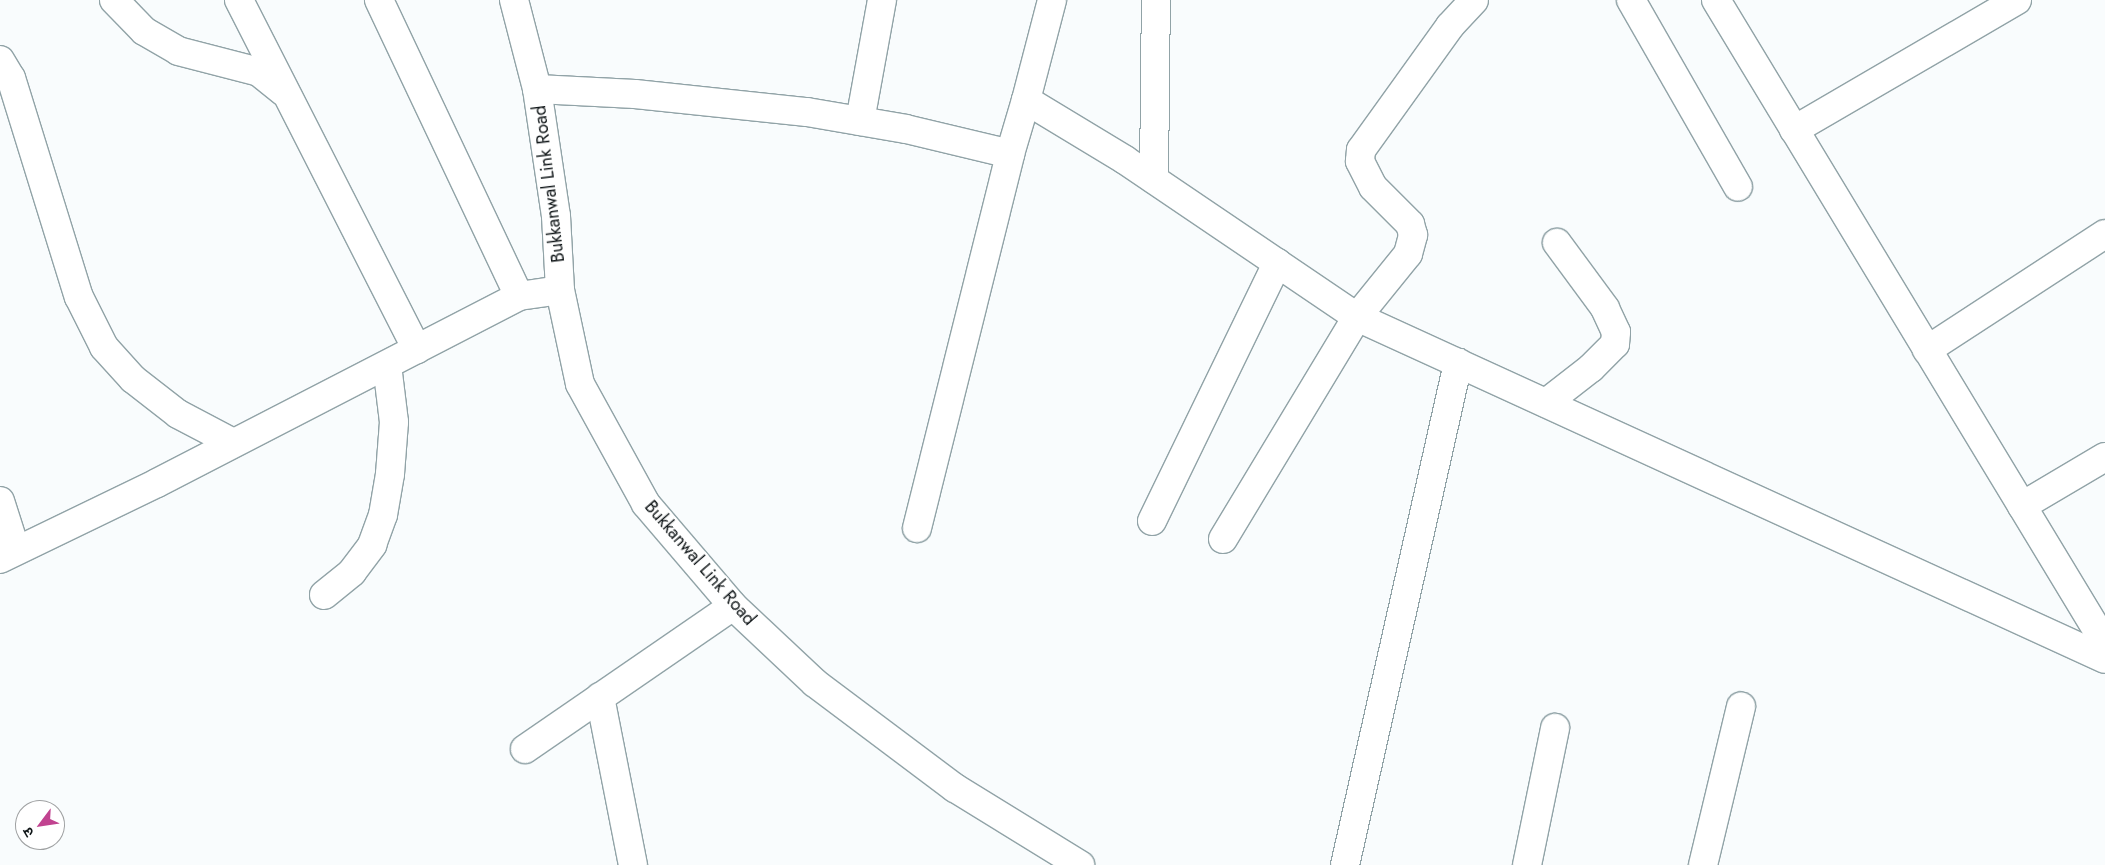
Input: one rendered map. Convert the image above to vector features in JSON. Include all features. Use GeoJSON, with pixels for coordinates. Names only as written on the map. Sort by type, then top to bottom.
{"type":"FeatureCollection","features":[{"type":"Feature","properties":{"kind":"street"},"geometry":{"type":"LineString","coordinates":[[114,0],[144,32],[178,51],[259,72],[288,94]]}},
{"type":"Feature","properties":{"kind":"street"},"geometry":{"type":"LineString","coordinates":[[239,0],[417,349]]}},
{"type":"Feature","properties":{"kind":"street"},"geometry":{"type":"LineString","coordinates":[[379,0],[519,296]]}},
{"type":"Feature","properties":{"kind":"street","name":"Bukkanwal Link Road"},"geometry":{"type":"LineString","coordinates":[[514,0],[537,89],[556,216],[560,290],[580,384],[646,504],[733,606],[815,683],[947,783],[1080,865]]}},
{"type":"Feature","properties":{"kind":"street"},"geometry":{"type":"LineString","coordinates":[[860,121],[882,0]]}},
{"type":"Feature","properties":{"kind":"street"},"geometry":{"type":"LineString","coordinates":[[917,528],[1010,154],[1052,0]]}},
{"type":"Feature","properties":{"kind":"street"},"geometry":{"type":"LineString","coordinates":[[1154,179],[1156,0]]}},
{"type":"Feature","properties":{"kind":"street"},"geometry":{"type":"LineString","coordinates":[[1223,539],[1358,317],[1408,254],[1413,234],[1410,224],[1365,174],[1360,161],[1361,150],[1450,26],[1474,0]]}},
{"type":"Feature","properties":{"kind":"street"},"geometry":{"type":"LineString","coordinates":[[1630,0],[1738,187]]}},
{"type":"Feature","properties":{"kind":"street"},"geometry":{"type":"LineString","coordinates":[[1716,0],[2105,643]]}},
{"type":"Feature","properties":{"kind":"street"},"geometry":{"type":"LineString","coordinates":[[1794,130],[2017,0]]}},
{"type":"Feature","properties":{"kind":"street"},"geometry":{"type":"LineString","coordinates":[[0,60],[11,78],[80,297],[104,347],[133,379],[178,414],[231,442]]}},
{"type":"Feature","properties":{"kind":"street"},"geometry":{"type":"LineString","coordinates":[[537,89],[645,95],[807,112],[860,121],[1010,154]]}},
{"type":"Feature","properties":{"kind":"street"},"geometry":{"type":"LineString","coordinates":[[1026,100],[1154,179],[1358,317],[2105,659]]}},
{"type":"Feature","properties":{"kind":"street"},"geometry":{"type":"LineString","coordinates":[[1927,350],[2105,234]]}},
{"type":"Feature","properties":{"kind":"street"},"geometry":{"type":"LineString","coordinates":[[1546,403],[1592,368],[1615,344],[1616,332],[1605,308],[1557,243]]}},
{"type":"Feature","properties":{"kind":"street"},"geometry":{"type":"LineString","coordinates":[[1152,521],[1277,263]]}},
{"type":"Feature","properties":{"kind":"street"},"geometry":{"type":"LineString","coordinates":[[0,501],[8,555],[157,483],[231,442],[387,365],[519,296],[560,290]]}},
{"type":"Feature","properties":{"kind":"street"},"geometry":{"type":"LineString","coordinates":[[1345,865],[1458,363]]}},
{"type":"Feature","properties":{"kind":"street"},"geometry":{"type":"LineString","coordinates":[[324,595],[352,572],[362,559],[372,545],[383,515],[390,474],[394,422],[387,365]]}},
{"type":"Feature","properties":{"kind":"street"},"geometry":{"type":"LineString","coordinates":[[2022,506],[2105,457]]}},
{"type":"Feature","properties":{"kind":"street"},"geometry":{"type":"LineString","coordinates":[[525,749],[733,606]]}},
{"type":"Feature","properties":{"kind":"street"},"geometry":{"type":"LineString","coordinates":[[600,697],[634,865]]}},
{"type":"Feature","properties":{"kind":"street"},"geometry":{"type":"LineString","coordinates":[[1703,865],[1741,707]]}},
{"type":"Feature","properties":{"kind":"street"},"geometry":{"type":"LineString","coordinates":[[1527,865],[1555,728]]}}]}
